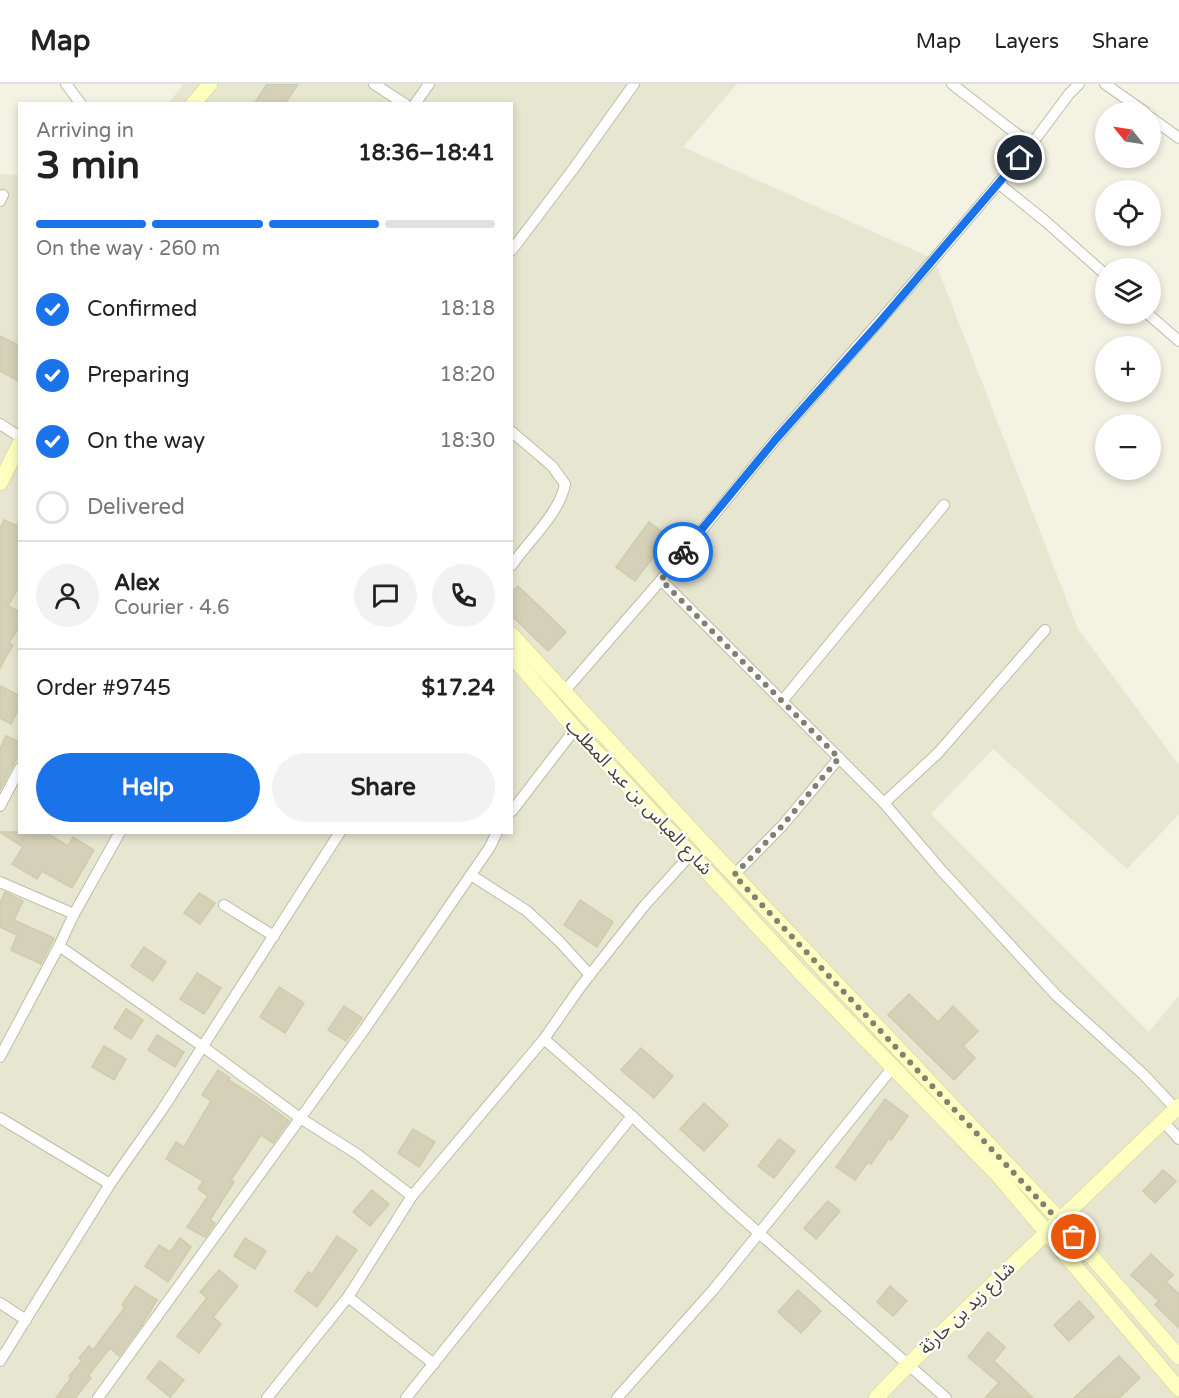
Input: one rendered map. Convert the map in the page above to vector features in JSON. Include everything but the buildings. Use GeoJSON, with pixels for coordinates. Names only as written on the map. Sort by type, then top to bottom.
{"type":"FeatureCollection","features":[{"type":"Feature","properties":{"kind":"street"},"geometry":{"type":"LineString","coordinates":[[66,84],[80,102]]}},
{"type":"Feature","properties":{"kind":"street"},"geometry":{"type":"LineString","coordinates":[[195,102],[211,84]]}},
{"type":"Feature","properties":{"kind":"street"},"geometry":{"type":"LineString","coordinates":[[199,102],[211,84]]}},
{"type":"Feature","properties":{"kind":"street"},"geometry":{"type":"LineString","coordinates":[[204,102],[211,84]]}},
{"type":"Feature","properties":{"kind":"street"},"geometry":{"type":"LineString","coordinates":[[374,84],[402,102]]}},
{"type":"Feature","properties":{"kind":"street"},"geometry":{"type":"LineString","coordinates":[[417,102],[429,84]]}},
{"type":"Feature","properties":{"kind":"street"},"geometry":{"type":"LineString","coordinates":[[513,249],[634,84]]}},
{"type":"Feature","properties":{"kind":"street"},"geometry":{"type":"LineString","coordinates":[[952,84],[1031,144]]}},
{"type":"Feature","properties":{"kind":"street"},"geometry":{"type":"LineString","coordinates":[[564,693],[661,580],[776,439],[879,323],[1031,144],[1078,84]]}},
{"type":"Feature","properties":{"kind":"street"},"geometry":{"type":"LineString","coordinates":[[1105,84],[1131,102]]}},
{"type":"Feature","properties":{"kind":"street"},"geometry":{"type":"LineString","coordinates":[[1161,125],[1179,138]]}},
{"type":"Feature","properties":{"kind":"street"},"geometry":{"type":"LineString","coordinates":[[998,183],[1095,265]]}},
{"type":"Feature","properties":{"kind":"street"},"geometry":{"type":"LineString","coordinates":[[1159,324],[1179,341]]}},
{"type":"Feature","properties":{"kind":"street"},"geometry":{"type":"LineString","coordinates":[[0,424],[18,436]]}},
{"type":"Feature","properties":{"kind":"street"},"geometry":{"type":"LineString","coordinates":[[513,433],[552,466],[566,484],[555,509],[513,564]]}},
{"type":"Feature","properties":{"kind":"street"},"geometry":{"type":"LineString","coordinates":[[0,483],[18,447]]}},
{"type":"Feature","properties":{"kind":"street"},"geometry":{"type":"LineString","coordinates":[[783,700],[944,505]]}},
{"type":"Feature","properties":{"kind":"street"},"geometry":{"type":"LineString","coordinates":[[661,580],[884,803],[941,870],[1056,995],[1177,1108]]}},
{"type":"Feature","properties":{"kind":"street"},"geometry":{"type":"LineString","coordinates":[[884,803],[938,753],[1045,630]]}},
{"type":"Feature","properties":{"kind":"street","name":"شارع العباس بن عبد المطلب"},"geometry":{"type":"LineString","coordinates":[[513,636],[734,875],[1060,1220],[1179,1357]]}},
{"type":"Feature","properties":{"kind":"street","name":"شارع العباس بن عبد المطلب"},"geometry":{"type":"LineString","coordinates":[[513,657],[575,729],[800,971],[997,1174],[1179,1389]]}},
{"type":"Feature","properties":{"kind":"street"},"geometry":{"type":"LineString","coordinates":[[513,810],[575,729]]}},
{"type":"Feature","properties":{"kind":"street"},"geometry":{"type":"LineString","coordinates":[[734,875],[782,826],[839,758]]}},
{"type":"Feature","properties":{"kind":"street"},"geometry":{"type":"LineString","coordinates":[[0,806],[18,772]]}},
{"type":"Feature","properties":{"kind":"street"},"geometry":{"type":"LineString","coordinates":[[0,1057],[74,914],[119,834]]}},
{"type":"Feature","properties":{"kind":"street"},"geometry":{"type":"LineString","coordinates":[[0,1361],[110,1184],[162,1110],[339,834]]}},
{"type":"Feature","properties":{"kind":"street"},"geometry":{"type":"LineString","coordinates":[[98,1398],[364,1030],[471,875],[496,834]]}},
{"type":"Feature","properties":{"kind":"street"},"geometry":{"type":"LineString","coordinates":[[267,1398],[348,1297],[412,1196],[544,1039],[645,905],[692,853]]}},
{"type":"Feature","properties":{"kind":"street"},"geometry":{"type":"LineString","coordinates":[[471,875],[527,910],[590,975]]}},
{"type":"Feature","properties":{"kind":"street"},"geometry":{"type":"LineString","coordinates":[[0,882],[74,914]]}},
{"type":"Feature","properties":{"kind":"street"},"geometry":{"type":"LineString","coordinates":[[224,905],[274,936]]}},
{"type":"Feature","properties":{"kind":"street"},"geometry":{"type":"LineString","coordinates":[[59,946],[412,1196]]}},
{"type":"Feature","properties":{"kind":"street"},"geometry":{"type":"LineString","coordinates":[[544,1039],[946,1398]]}},
{"type":"Feature","properties":{"kind":"street"},"geometry":{"type":"LineString","coordinates":[[617,1398],[714,1289],[893,1067]]}},
{"type":"Feature","properties":{"kind":"street","name":"شارع زيد بن حارثة"},"geometry":{"type":"LineString","coordinates":[[876,1398],[1177,1108]]}},
{"type":"Feature","properties":{"kind":"street"},"geometry":{"type":"LineString","coordinates":[[406,1398],[632,1116]]}},
{"type":"Feature","properties":{"kind":"street"},"geometry":{"type":"LineString","coordinates":[[0,1118],[110,1184]]}},
{"type":"Feature","properties":{"kind":"street"},"geometry":{"type":"LineString","coordinates":[[1163,1121],[1179,1139]]}},
{"type":"Feature","properties":{"kind":"street"},"geometry":{"type":"LineString","coordinates":[[348,1297],[434,1364]]}},
{"type":"Feature","properties":{"kind":"street"},"geometry":{"type":"LineString","coordinates":[[0,1303],[26,1320]]}},
{"type":"Feature","properties":{"kind":"shaded area"},"geometry":{"type":"Polygon","coordinates":[[[183,84],[737,84],[683,147],[934,259],[1078,629],[1179,765],[1179,814],[1127,869],[993,749],[931,814],[1149,1032],[1179,995],[1179,1398],[0,1398],[0,174],[18,175],[18,834],[513,834],[513,102],[170,102],[183,84]]]}},
{"type":"Feature","properties":{"kind":"way so far"},"geometry":{"type":"LineString","coordinates":[[683,552],[661,580],[839,758],[782,826],[734,875],[1074,1237]]}},
{"type":"Feature","properties":{"kind":"route"},"geometry":{"type":"LineString","coordinates":[[683,552],[776,439],[934,260],[1020,158]]}}]}
